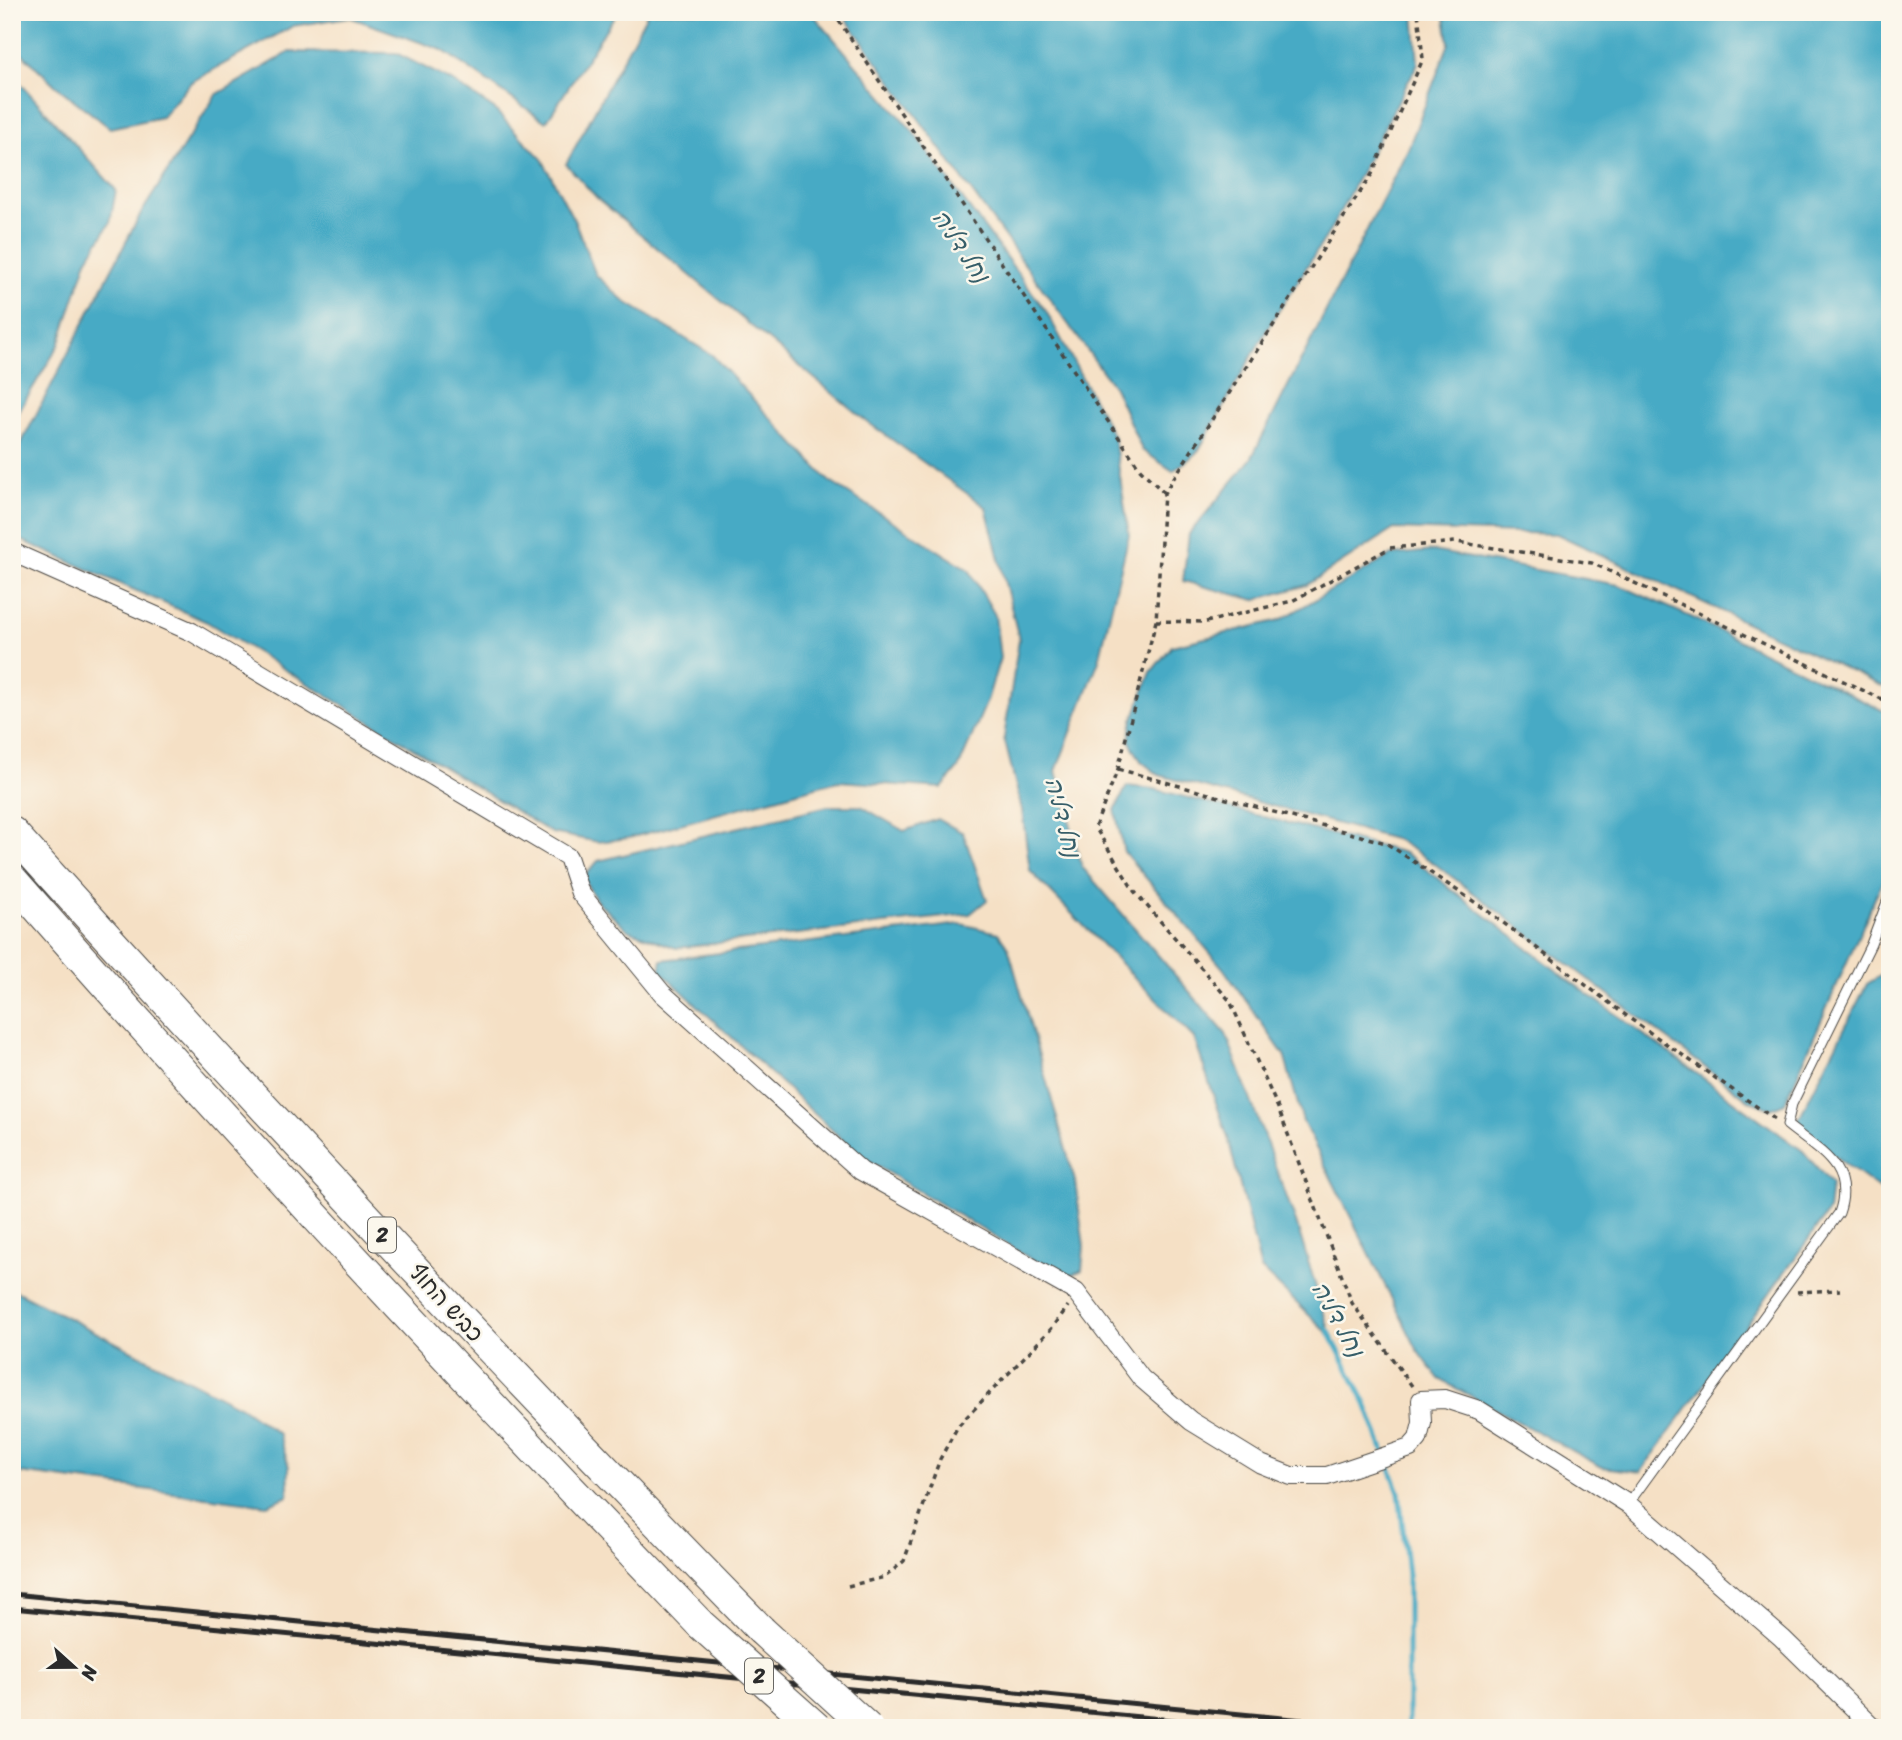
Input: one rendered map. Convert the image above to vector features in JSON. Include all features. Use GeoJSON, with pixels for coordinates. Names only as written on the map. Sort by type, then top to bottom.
{"type":"FeatureCollection","features":[{"type":"Feature","properties":{"kind":"highway","name":"כביש החוף"},"geometry":{"type":"LineString","coordinates":[[12,832],[297,1145],[577,1442],[761,1630],[868,1728]]}},
{"type":"Feature","properties":{"kind":"highway","name":"כביש החוף"},"geometry":{"type":"LineString","coordinates":[[12,879],[113,994],[570,1489],[700,1624],[817,1728]]}},
{"type":"Feature","properties":{"kind":"street"},"geometry":{"type":"LineString","coordinates":[[12,552],[192,632],[568,857],[580,893],[662,993],[861,1171],[1076,1292],[1141,1378],[1191,1421],[1261,1464],[1291,1476],[1327,1476],[1402,1453],[1418,1438],[1422,1423],[1421,1399],[1445,1399],[1479,1410],[1628,1504],[1782,1638],[1874,1728]]}},
{"type":"Feature","properties":{"kind":"lane"},"geometry":{"type":"LineString","coordinates":[[1628,1504],[1839,1213],[1846,1194],[1844,1181],[1829,1159],[1787,1125],[1793,1104],[1871,944],[1890,894]]}},
{"type":"Feature","properties":{"kind":"path"},"geometry":{"type":"LineString","coordinates":[[833,12],[1140,470],[1164,493]]}},
{"type":"Feature","properties":{"kind":"path"},"geometry":{"type":"LineString","coordinates":[[1418,12],[1423,59],[1372,174],[1164,493],[1156,621],[1118,769],[1095,827],[1134,891],[1230,1001],[1278,1108],[1352,1303],[1421,1399]]}},
{"type":"Feature","properties":{"kind":"path"},"geometry":{"type":"LineString","coordinates":[[1156,621],[1206,622],[1292,601],[1390,548],[1456,542],[1592,563],[1890,703]]}},
{"type":"Feature","properties":{"kind":"path"},"geometry":{"type":"LineString","coordinates":[[1118,769],[1386,843],[1485,909],[1632,1020],[1769,1117],[1787,1125]]}},
{"type":"Feature","properties":{"kind":"path"},"geometry":{"type":"LineString","coordinates":[[1778,1295],[1840,1290]]}},
{"type":"Feature","properties":{"kind":"path"},"geometry":{"type":"LineString","coordinates":[[848,1586],[885,1577],[904,1561],[940,1459],[958,1426],[979,1401],[1054,1326],[1076,1292]]}},
{"type":"Feature","properties":{"kind":"water"},"geometry":{"type":"Polygon","coordinates":[[[12,12],[617,12],[546,122],[442,50],[349,17],[293,26],[191,82],[162,117],[110,128],[56,86],[12,44],[12,12]]]}},
{"type":"Feature","properties":{"kind":"water"},"geometry":{"type":"Polygon","coordinates":[[[648,12],[811,12],[910,128],[1046,311],[1114,437],[1129,535],[1099,660],[1056,771],[1082,867],[1226,1034],[1296,1222],[1331,1336],[1261,1269],[1228,1138],[1194,1038],[1030,871],[1022,810],[1004,738],[1019,639],[986,507],[866,421],[598,199],[566,164],[648,12]]]}},
{"type":"Feature","properties":{"kind":"water"},"geometry":{"type":"Polygon","coordinates":[[[841,12],[1414,12],[1418,63],[1331,229],[1269,326],[1197,453],[1173,471],[1142,450],[1114,387],[841,12]]]}},
{"type":"Feature","properties":{"kind":"water"},"geometry":{"type":"Polygon","coordinates":[[[1444,12],[1890,12],[1890,690],[1557,534],[1394,529],[1307,585],[1255,600],[1183,581],[1189,534],[1251,459],[1408,149],[1449,43],[1444,12]]]}},
{"type":"Feature","properties":{"kind":"water"},"geometry":{"type":"Polygon","coordinates":[[[290,52],[396,53],[450,80],[494,109],[542,159],[575,222],[596,275],[624,301],[712,355],[829,481],[969,570],[995,615],[1000,658],[987,701],[959,767],[942,788],[838,781],[629,838],[598,842],[552,833],[207,622],[12,536],[12,461],[140,215],[216,95],[290,52]]]}},
{"type":"Feature","properties":{"kind":"water"},"geometry":{"type":"Polygon","coordinates":[[[12,74],[116,190],[110,223],[87,260],[59,345],[12,422],[12,74]]]}},
{"type":"Feature","properties":{"kind":"water"},"geometry":{"type":"Polygon","coordinates":[[[1433,551],[1619,585],[1890,714],[1890,864],[1785,1103],[1771,1109],[1750,1101],[1431,861],[1397,840],[1159,775],[1141,761],[1129,740],[1133,719],[1151,672],[1172,646],[1280,620],[1392,555],[1433,551]]]}},
{"type":"Feature","properties":{"kind":"water"},"geometry":{"type":"Polygon","coordinates":[[[1127,786],[1154,789],[1405,853],[1566,978],[1803,1151],[1831,1184],[1828,1212],[1641,1472],[1602,1467],[1439,1379],[1417,1349],[1303,1122],[1284,1055],[1223,968],[1124,852],[1115,810],[1127,786]]]}},
{"type":"Feature","properties":{"kind":"water"},"geometry":{"type":"Polygon","coordinates":[[[828,806],[861,806],[904,831],[938,819],[963,833],[987,900],[970,914],[676,948],[628,930],[597,901],[583,878],[598,861],[828,806]]]}},
{"type":"Feature","properties":{"kind":"water"},"geometry":{"type":"Polygon","coordinates":[[[961,924],[998,933],[1008,947],[1075,1181],[1084,1246],[1082,1270],[1064,1279],[859,1155],[660,971],[662,960],[961,924]]]}},
{"type":"Feature","properties":{"kind":"water"},"geometry":{"type":"Polygon","coordinates":[[[1880,976],[1890,978],[1890,1197],[1806,1135],[1797,1122],[1867,984],[1880,976]]]}},
{"type":"Feature","properties":{"kind":"water"},"geometry":{"type":"Polygon","coordinates":[[[12,1289],[241,1407],[279,1434],[289,1467],[288,1496],[267,1505],[12,1472],[12,1289]]]}},
{"type":"Feature","properties":{"kind":"waterway","name":"נחל דליה"},"geometry":{"type":"LineString","coordinates":[[1328,1330],[1366,1404],[1399,1492],[1408,1575],[1408,1728]]}},
{"type":"Feature","properties":{"kind":"railway"},"geometry":{"type":"LineString","coordinates":[[12,1594],[1385,1728]]}},
{"type":"Feature","properties":{"kind":"railway"},"geometry":{"type":"LineString","coordinates":[[12,1608],[1255,1728]]}}]}
